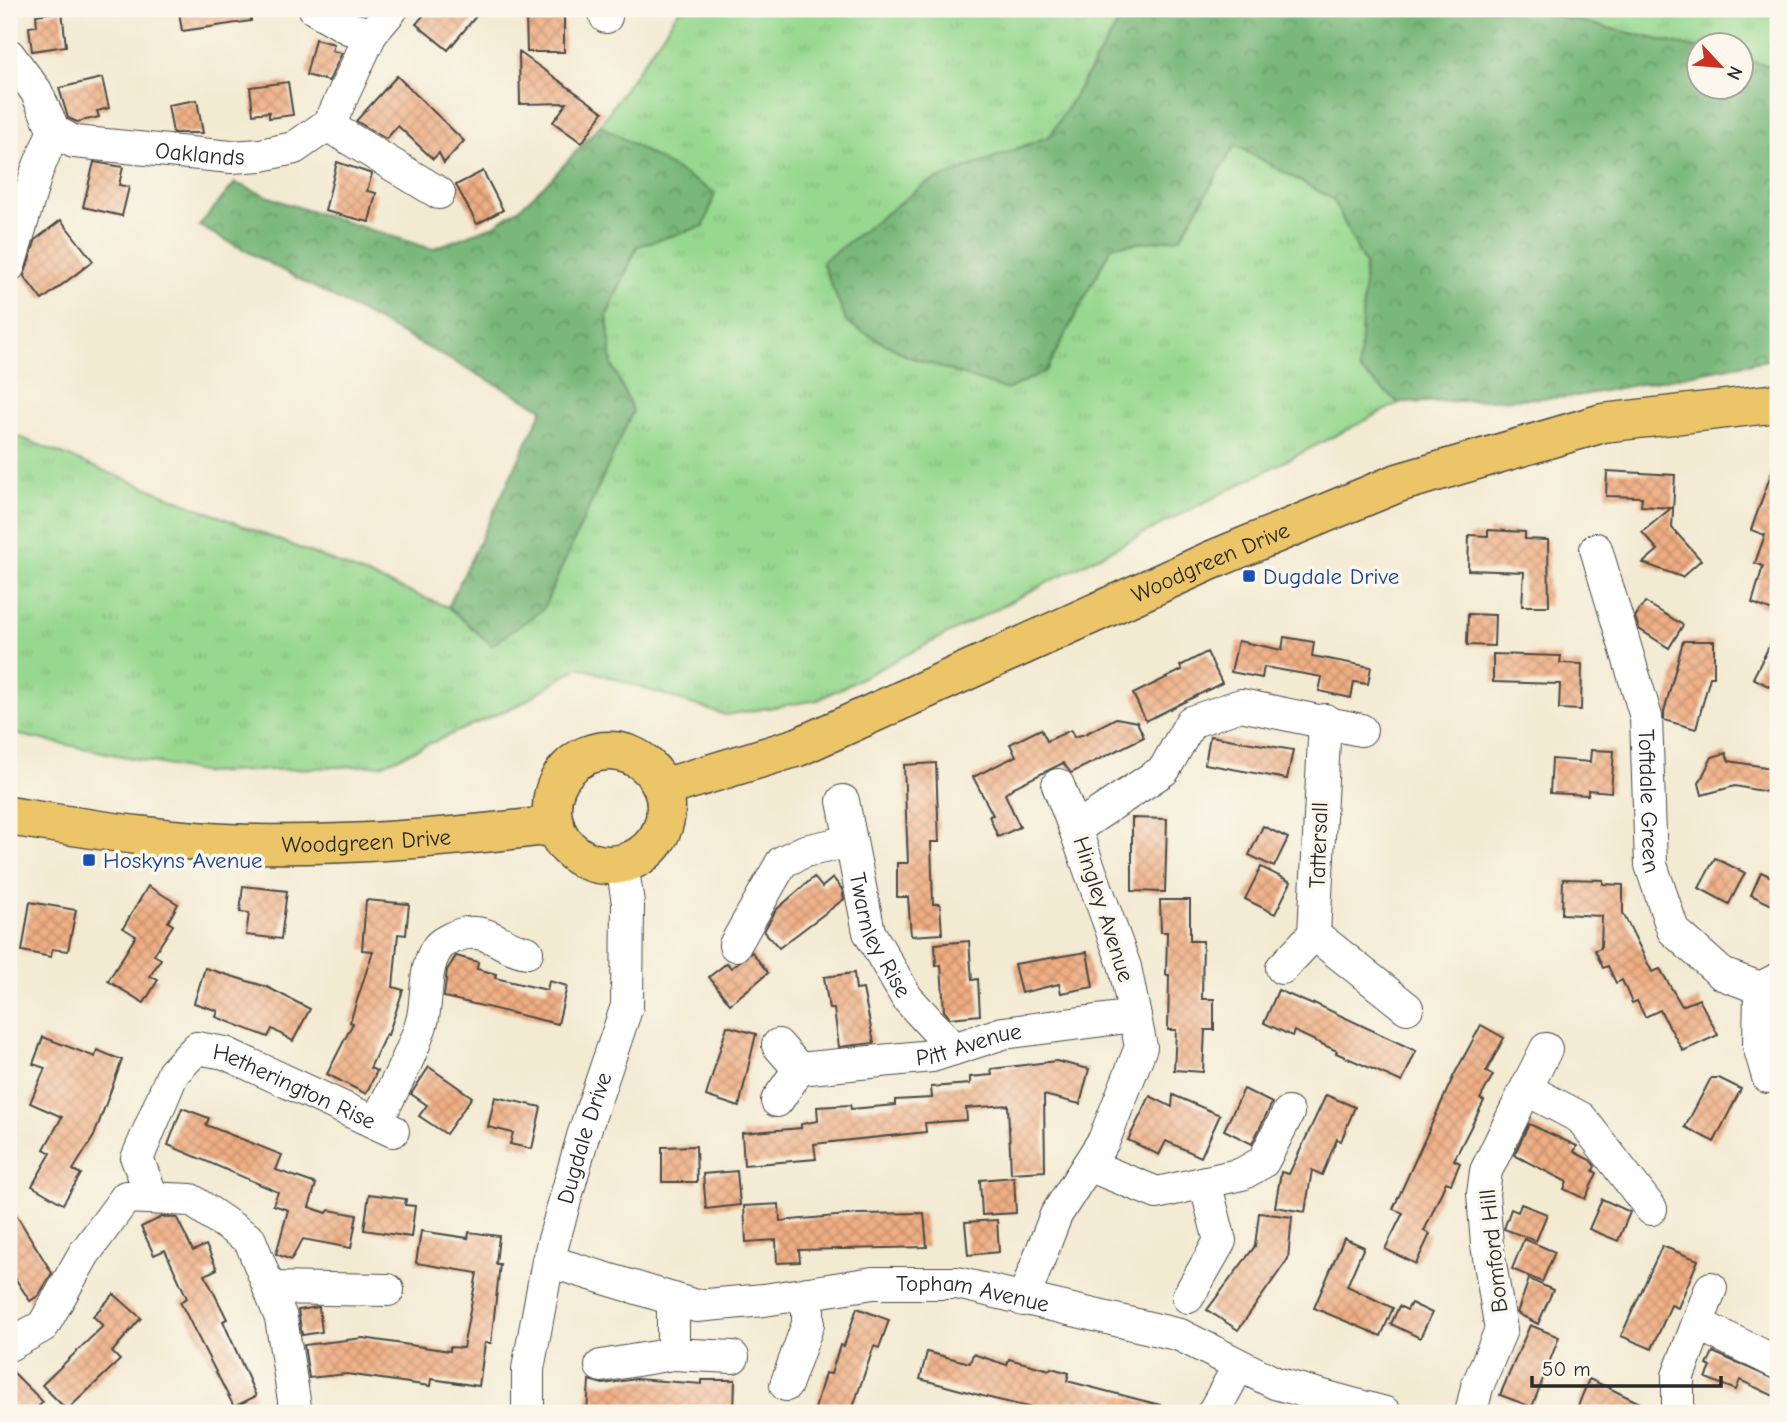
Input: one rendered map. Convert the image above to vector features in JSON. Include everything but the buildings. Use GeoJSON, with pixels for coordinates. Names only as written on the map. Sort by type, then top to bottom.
{"type":"FeatureCollection","features":[{"type":"Feature","properties":{"kind":"main road","name":"Woodgreen Drive"},"geometry":{"type":"LineString","coordinates":[[663,788],[798,747],[1212,560],[1398,483],[1603,423],[1778,403]]}},
{"type":"Feature","properties":{"kind":"main road"},"geometry":{"type":"LineString","coordinates":[[608,751],[625,753],[648,766],[663,788],[666,803],[660,835],[650,848],[622,864],[597,863],[574,853],[562,841],[555,825],[552,808],[555,790],[563,775],[575,762],[590,754],[608,751]]}},
{"type":"Feature","properties":{"kind":"main road","name":"Woodgreen Drive"},"geometry":{"type":"LineString","coordinates":[[9,816],[122,833],[257,845],[461,837],[555,825]]}},
{"type":"Feature","properties":{"kind":"street"},"geometry":{"type":"LineString","coordinates":[[315,9],[360,31]]}},
{"type":"Feature","properties":{"kind":"street","name":"Oaklands"},"geometry":{"type":"LineString","coordinates":[[54,130],[74,142],[93,145],[231,157],[261,155],[294,148],[327,125],[360,31],[392,9]]}},
{"type":"Feature","properties":{"kind":"street"},"geometry":{"type":"LineString","coordinates":[[9,55],[36,91],[54,130],[37,171],[9,266]]}},
{"type":"Feature","properties":{"kind":"street"},"geometry":{"type":"LineString","coordinates":[[327,125],[439,193]]}},
{"type":"Feature","properties":{"kind":"street","name":"Toftdale Green"},"geometry":{"type":"LineString","coordinates":[[1596,549],[1646,717],[1651,865],[1673,930],[1722,974],[1769,984]]}},
{"type":"Feature","properties":{"kind":"street","name":"Hingley Avenue"},"geometry":{"type":"LineString","coordinates":[[1023,1300],[1056,1215],[1104,1140],[1141,1047],[1125,967],[1074,829],[1164,770],[1191,722],[1241,705],[1325,720],[1362,730]]}},
{"type":"Feature","properties":{"kind":"street","name":"Tattersall"},"geometry":{"type":"LineString","coordinates":[[1314,934],[1325,720]]}},
{"type":"Feature","properties":{"kind":"street"},"geometry":{"type":"LineString","coordinates":[[1058,785],[1074,829]]}},
{"type":"Feature","properties":{"kind":"street","name":"Twarnley Rise"},"geometry":{"type":"LineString","coordinates":[[843,801],[869,932],[907,998],[954,1049]]}},
{"type":"Feature","properties":{"kind":"street"},"geometry":{"type":"LineString","coordinates":[[735,945],[782,862],[805,850],[851,841]]}},
{"type":"Feature","properties":{"kind":"street","name":"Dugdale Drive"},"geometry":{"type":"LineString","coordinates":[[528,1413],[528,1369],[548,1261],[583,1136],[627,1006],[628,903],[622,864]]}},
{"type":"Feature","properties":{"kind":"street","name":"Hetherington Rise"},"geometry":{"type":"LineString","coordinates":[[153,1198],[136,1159],[173,1073],[197,1048],[225,1053],[384,1127],[416,1039],[426,1005],[427,974],[439,947],[464,933],[477,933],[487,934],[517,951],[527,952]]}},
{"type":"Feature","properties":{"kind":"street"},"geometry":{"type":"LineString","coordinates":[[1282,968],[1314,934],[1407,1008]]}},
{"type":"Feature","properties":{"kind":"street"},"geometry":{"type":"LineString","coordinates":[[1768,1077],[1759,1046],[1769,984]]}},
{"type":"Feature","properties":{"kind":"street","name":"Pitt Avenue"},"geometry":{"type":"LineString","coordinates":[[799,1069],[932,1056],[1003,1033],[1135,1016]]}},
{"type":"Feature","properties":{"kind":"street"},"geometry":{"type":"LineString","coordinates":[[777,1101],[799,1069],[778,1045]]}},
{"type":"Feature","properties":{"kind":"street","name":"Bomford Hill"},"geometry":{"type":"LineString","coordinates":[[1471,1413],[1478,1387],[1501,1330],[1487,1245],[1483,1194],[1486,1171],[1546,1049]]}},
{"type":"Feature","properties":{"kind":"street"},"geometry":{"type":"LineString","coordinates":[[1526,1089],[1581,1118],[1651,1209]]}},
{"type":"Feature","properties":{"kind":"street"},"geometry":{"type":"LineString","coordinates":[[1088,1165],[1157,1193],[1242,1174],[1263,1162],[1287,1113]]}},
{"type":"Feature","properties":{"kind":"street"},"geometry":{"type":"LineString","coordinates":[[1188,1297],[1220,1241],[1205,1182]]}},
{"type":"Feature","properties":{"kind":"street"},"geometry":{"type":"LineString","coordinates":[[9,1345],[43,1326],[84,1254],[126,1197],[191,1200],[250,1240],[281,1318],[296,1413]]}},
{"type":"Feature","properties":{"kind":"street","name":"Topham Avenue"},"geometry":{"type":"LineString","coordinates":[[548,1261],[696,1306],[873,1283],[957,1283],[1180,1335],[1275,1383],[1385,1413]]}},
{"type":"Feature","properties":{"kind":"street"},"geometry":{"type":"LineString","coordinates":[[269,1288],[388,1290]]}},
{"type":"Feature","properties":{"kind":"street"},"geometry":{"type":"LineString","coordinates":[[1678,1413],[1678,1376],[1711,1288]]}},
{"type":"Feature","properties":{"kind":"street"},"geometry":{"type":"LineString","coordinates":[[786,1385],[808,1324],[808,1293]]}},
{"type":"Feature","properties":{"kind":"street"},"geometry":{"type":"LineString","coordinates":[[673,1299],[673,1354]]}},
{"type":"Feature","properties":{"kind":"street"},"geometry":{"type":"LineString","coordinates":[[1698,1324],[1778,1363]]}},
{"type":"Feature","properties":{"kind":"street"},"geometry":{"type":"LineString","coordinates":[[601,1366],[673,1354],[733,1357]]}},
{"type":"Feature","properties":{"kind":"street"},"geometry":{"type":"LineString","coordinates":[[1213,1413],[1239,1365]]}},
{"type":"Feature","properties":{"kind":"green space"},"geometry":{"type":"Polygon","coordinates":[[[680,9],[1122,9],[1121,19],[1050,136],[925,184],[1046,371],[1112,246],[1180,238],[1235,145],[1333,199],[1365,265],[1360,370],[1399,403],[818,700],[725,715],[579,667],[522,703],[381,765],[205,773],[9,733],[9,433],[448,607],[492,645],[633,411],[612,365],[607,315],[638,246],[704,226],[715,193],[600,125],[680,9]]]}},
{"type":"Feature","properties":{"kind":"green space"},"geometry":{"type":"Polygon","coordinates":[[[1122,9],[1497,9],[1552,15],[1686,46],[1686,102],[1756,102],[1756,62],[1778,68],[1778,358],[1572,397],[1399,403],[1359,370],[1365,265],[1333,199],[1235,145],[1180,238],[1112,246],[1046,371],[1007,390],[907,356],[847,323],[822,262],[925,184],[1050,136],[1121,19],[1122,9]]]}},
{"type":"Feature","properties":{"kind":"green space"},"geometry":{"type":"Polygon","coordinates":[[[1497,9],[1778,9],[1778,68],[1756,62],[1756,32],[1686,32],[1686,46],[1552,15],[1497,9]]]}},
{"type":"Feature","properties":{"kind":"green space"},"geometry":{"type":"Polygon","coordinates":[[[600,125],[715,193],[704,226],[637,246],[607,315],[612,365],[633,411],[543,609],[492,645],[448,607],[543,409],[199,226],[235,183],[285,203],[432,249],[493,226],[521,207],[552,178],[600,125]]]}},
{"type":"Feature","properties":{"kind":"place","name":"Dugdale Drive"},"geometry":{"type":"Point","coordinates":[1249,576]}},
{"type":"Feature","properties":{"kind":"place","name":"Hoskyns Avenue"},"geometry":{"type":"Point","coordinates":[89,860]}}]}
